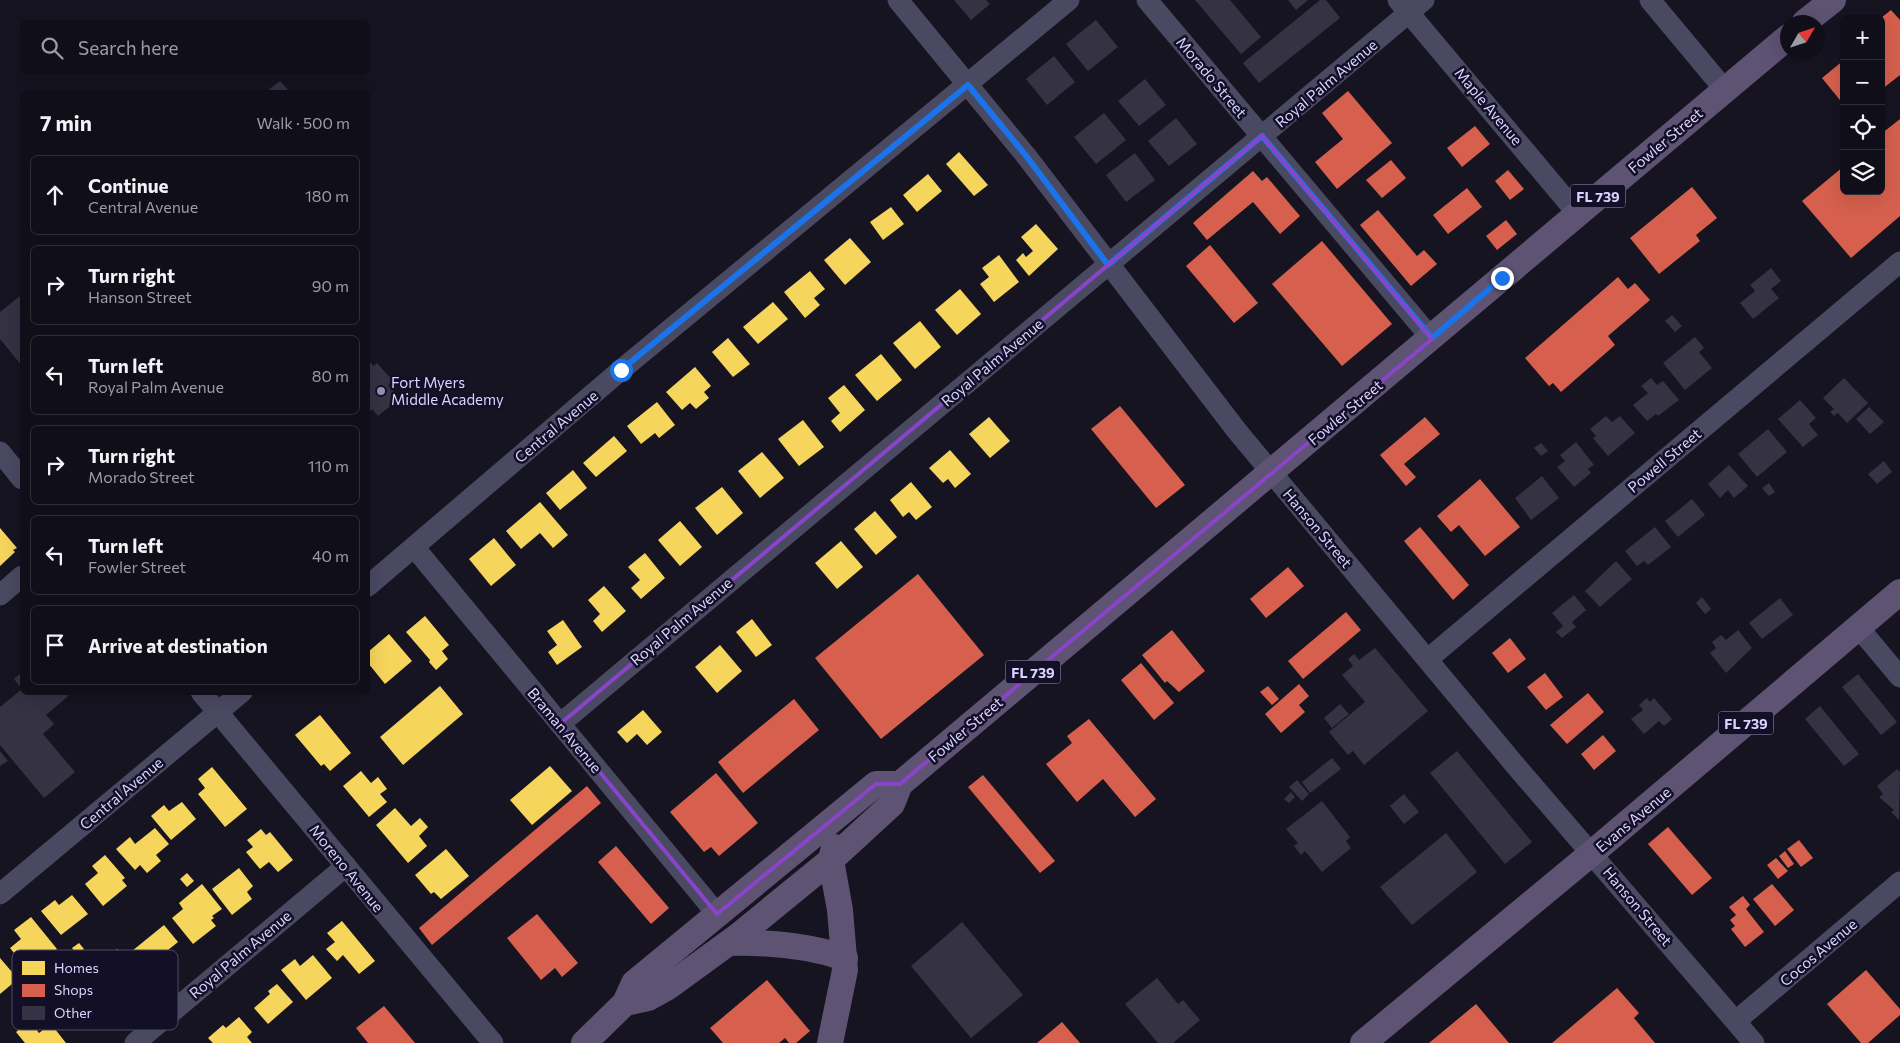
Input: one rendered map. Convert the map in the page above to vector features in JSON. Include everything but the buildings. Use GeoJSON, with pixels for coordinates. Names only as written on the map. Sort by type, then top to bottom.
{"type":"FeatureCollection","features":[{"type":"Feature","properties":{"kind":"main road"},"geometry":{"type":"LineString","coordinates":[[1814,15],[1833,0]]}},
{"type":"Feature","properties":{"kind":"main road","name":"Fowler Street"},"geometry":{"type":"LineString","coordinates":[[584,1043],[637,1001],[668,987],[729,942],[831,860],[892,804],[900,784],[1432,338],[1577,213],[1780,45]]}},
{"type":"Feature","properties":{"kind":"main road","name":"Evans Avenue"},"geometry":{"type":"LineString","coordinates":[[1363,1043],[1592,853],[1900,592]]}},
{"type":"Feature","properties":{"kind":"main road","name":"Fowler Street"},"geometry":{"type":"LineString","coordinates":[[637,1001],[634,983],[717,914],[876,784],[900,784]]}},
{"type":"Feature","properties":{"kind":"main road"},"geometry":{"type":"LineString","coordinates":[[830,1043],[843,983],[845,958],[840,910],[831,860],[844,810]]}},
{"type":"Feature","properties":{"kind":"main road"},"geometry":{"type":"LineString","coordinates":[[729,942],[760,942],[817,948],[845,958]]}},
{"type":"Feature","properties":{"kind":"street","name":"Hanson Street"},"geometry":{"type":"LineString","coordinates":[[898,0],[1027,157],[1236,432],[1515,765],[1754,1043]]}},
{"type":"Feature","properties":{"kind":"street","name":"Central Avenue"},"geometry":{"type":"LineString","coordinates":[[370,584],[621,370],[1069,0]]}},
{"type":"Feature","properties":{"kind":"street","name":"Morado Street"},"geometry":{"type":"LineString","coordinates":[[1147,0],[1432,338]]}},
{"type":"Feature","properties":{"kind":"street"},"geometry":{"type":"LineString","coordinates":[[1650,0],[1725,90]]}},
{"type":"Feature","properties":{"kind":"street","name":"Royal Palm Avenue"},"geometry":{"type":"LineString","coordinates":[[560,724],[1262,136],[1411,4]]}},
{"type":"Feature","properties":{"kind":"street","name":"Maple Avenue"},"geometry":{"type":"LineString","coordinates":[[1411,4],[1577,213]]}},
{"type":"Feature","properties":{"kind":"street","name":"Powell Street"},"geometry":{"type":"LineString","coordinates":[[1428,659],[1900,262]]}},
{"type":"Feature","properties":{"kind":"street"},"geometry":{"type":"LineString","coordinates":[[0,452],[20,477]]}},
{"type":"Feature","properties":{"kind":"street","name":"Braman Avenue"},"geometry":{"type":"LineString","coordinates":[[414,547],[717,914]]}},
{"type":"Feature","properties":{"kind":"street"},"geometry":{"type":"LineString","coordinates":[[0,595],[20,578]]}},
{"type":"Feature","properties":{"kind":"street"},"geometry":{"type":"LineString","coordinates":[[1858,627],[1900,678]]}},
{"type":"Feature","properties":{"kind":"street","name":"Moreno Avenue"},"geometry":{"type":"LineString","coordinates":[[204,695],[493,1043]]}},
{"type":"Feature","properties":{"kind":"street","name":"Central Avenue"},"geometry":{"type":"LineString","coordinates":[[0,894],[238,695]]}},
{"type":"Feature","properties":{"kind":"street","name":"Royal Palm Avenue"},"geometry":{"type":"LineString","coordinates":[[178,1006],[346,866]]}},
{"type":"Feature","properties":{"kind":"street","name":"Cocos Avenue"},"geometry":{"type":"LineString","coordinates":[[1736,1022],[1900,882]]}},
{"type":"Feature","properties":{"kind":"street","name":"Royal Palm Avenue"},"geometry":{"type":"LineString","coordinates":[[134,1043],[150,1030]]}},
{"type":"Feature","properties":{"kind":"highlighted area"},"geometry":{"type":"Polygon","coordinates":[[[1262,136],[1432,339],[900,784],[876,784],[717,914],[560,724],[1262,136]]]}},
{"type":"Feature","properties":{"kind":"place","name":"Fort Myers Middle Academy"},"geometry":{"type":"Point","coordinates":[381,391]}},
{"type":"Feature","properties":{"kind":"route"},"geometry":{"type":"LineString","coordinates":[[621,370],[968,85],[1027,157],[1108,265],[1262,136],[1404,308],[1432,338],[1502,278]]}}]}
